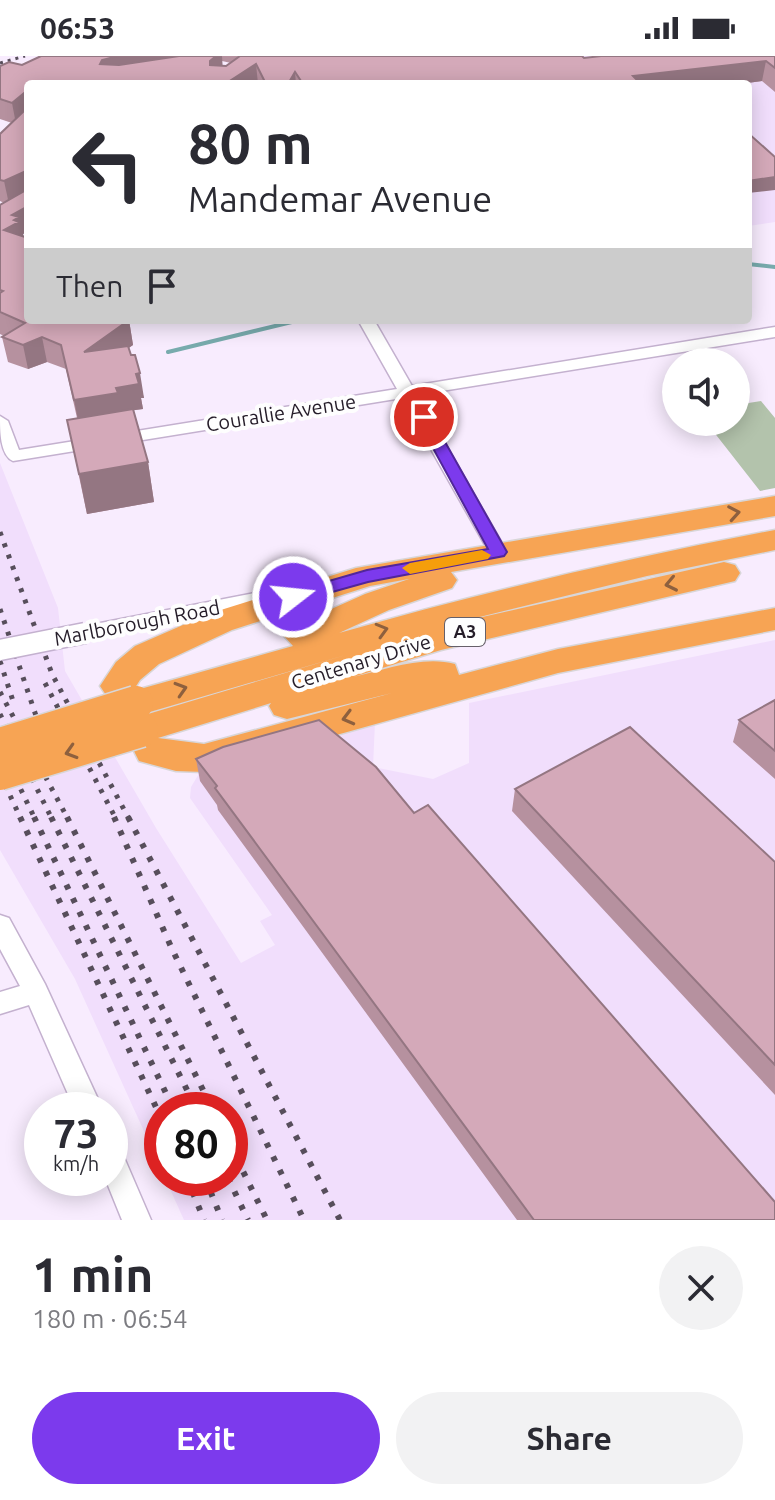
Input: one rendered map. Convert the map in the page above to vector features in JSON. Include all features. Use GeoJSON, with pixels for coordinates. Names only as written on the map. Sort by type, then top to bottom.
{"type":"FeatureCollection","features":[{"type":"Feature","properties":{"kind":"highway"},"geometry":{"type":"LineString","coordinates":[[118,686],[128,671],[147,655],[220,622],[367,576],[775,506]]}},
{"type":"Feature","properties":{"kind":"highway"},"geometry":{"type":"LineString","coordinates":[[226,676],[297,638],[377,602],[481,567],[649,528]]}},
{"type":"Feature","properties":{"kind":"highway","name":"Centenary Drive"},"geometry":{"type":"LineString","coordinates":[[0,745],[226,676],[483,603],[647,565],[775,540]]}},
{"type":"Feature","properties":{"kind":"highway","name":"Centenary Drive"},"geometry":{"type":"LineString","coordinates":[[0,773],[152,735],[437,639],[775,562]]}},
{"type":"Feature","properties":{"kind":"highway"},"geometry":{"type":"LineString","coordinates":[[152,735],[176,757],[204,758],[558,661],[775,619]]}},
{"type":"Feature","properties":{"kind":"street"},"geometry":{"type":"LineString","coordinates":[[368,324],[410,392],[498,552]]}},
{"type":"Feature","properties":{"kind":"street","name":"Courallie Avenue"},"geometry":{"type":"LineString","coordinates":[[0,421],[13,456],[775,332]]}},
{"type":"Feature","properties":{"kind":"street","name":"Marlborough Road"},"geometry":{"type":"LineString","coordinates":[[0,650],[367,576]]}},
{"type":"Feature","properties":{"kind":"street"},"geometry":{"type":"LineString","coordinates":[[0,925],[36,992],[81,1092]]}},
{"type":"Feature","properties":{"kind":"street"},"geometry":{"type":"LineString","coordinates":[[0,1003],[36,992]]}},
{"type":"Feature","properties":{"kind":"street"},"geometry":{"type":"LineString","coordinates":[[127,1196],[137,1220]]}},
{"type":"Feature","properties":{"kind":"shaded area"},"geometry":{"type":"Polygon","coordinates":[[[541,56],[775,56],[775,222],[752,225],[752,80],[369,80],[541,56]]]}},
{"type":"Feature","properties":{"kind":"shaded area"},"geometry":{"type":"Polygon","coordinates":[[[0,463],[58,608],[65,671],[156,828],[241,963],[275,945],[260,921],[272,915],[190,798],[191,787],[200,772],[375,722],[373,767],[433,779],[469,763],[469,703],[775,640],[775,1220],[184,1220],[173,1196],[248,1196],[248,1092],[144,1092],[144,1131],[75,979],[0,850],[0,463]]]}},
{"type":"Feature","properties":{"kind":"green space"},"geometry":{"type":"Polygon","coordinates":[[[761,401],[775,418],[775,488],[760,491],[717,436],[750,436],[750,403],[761,401]]]}},
{"type":"Feature","properties":{"kind":"building"},"geometry":{"type":"Polygon","coordinates":[[[41,56],[118,56],[102,60],[100,64],[119,65],[179,56],[216,56],[210,65],[226,66],[240,56],[775,56],[775,68],[766,61],[633,76],[637,80],[300,80],[295,72],[290,80],[264,80],[256,64],[231,80],[24,80],[24,93],[12,103],[0,99],[0,66],[9,62],[22,65],[41,56]]]}},
{"type":"Feature","properties":{"kind":"building"},"geometry":{"type":"Polygon","coordinates":[[[24,111],[24,172],[4,181],[0,180],[0,134],[24,111]]]}},
{"type":"Feature","properties":{"kind":"building"},"geometry":{"type":"Polygon","coordinates":[[[752,137],[775,157],[775,177],[752,180],[752,137]]]}},
{"type":"Feature","properties":{"kind":"building"},"geometry":{"type":"Polygon","coordinates":[[[24,191],[24,208],[12,215],[19,217],[14,220],[19,222],[4,230],[24,237],[24,323],[0,312],[0,293],[3,291],[0,290],[0,205],[24,191]]]}},
{"type":"Feature","properties":{"kind":"building"},"geometry":{"type":"Polygon","coordinates":[[[24,324],[123,324],[84,352],[128,346],[131,355],[135,355],[140,373],[136,374],[139,384],[116,388],[118,393],[74,400],[61,345],[42,337],[23,345],[2,337],[24,324]]]}},
{"type":"Feature","properties":{"kind":"building"},"geometry":{"type":"Polygon","coordinates":[[[133,409],[148,462],[79,474],[67,420],[133,409]]]}},
{"type":"Feature","properties":{"kind":"building"},"geometry":{"type":"Polygon","coordinates":[[[775,700],[775,751],[739,720],[775,700]]]}},
{"type":"Feature","properties":{"kind":"building"},"geometry":{"type":"Polygon","coordinates":[[[319,720],[376,767],[414,813],[428,805],[775,1202],[775,1220],[534,1220],[196,759],[223,747],[319,720]]]}},
{"type":"Feature","properties":{"kind":"building"},"geometry":{"type":"Polygon","coordinates":[[[630,727],[775,862],[775,1065],[515,789],[630,727]]]}},
{"type":"Feature","properties":{"kind":"waterway"},"geometry":{"type":"LineString","coordinates":[[752,264],[775,267]]}},
{"type":"Feature","properties":{"kind":"waterway"},"geometry":{"type":"LineString","coordinates":[[168,352],[284,324]]}},
{"type":"Feature","properties":{"kind":"railway"},"geometry":{"type":"LineString","coordinates":[[0,63],[25,56]]}},
{"type":"Feature","properties":{"kind":"railway"},"geometry":{"type":"LineString","coordinates":[[0,532],[52,674],[129,819]]}},
{"type":"Feature","properties":{"kind":"railway"},"geometry":{"type":"LineString","coordinates":[[0,609],[57,778]]}},
{"type":"Feature","properties":{"kind":"railway"},"geometry":{"type":"LineString","coordinates":[[0,661],[13,701]]}},
{"type":"Feature","properties":{"kind":"railway"},"geometry":{"type":"LineString","coordinates":[[45,683],[116,819]]}},
{"type":"Feature","properties":{"kind":"railway"},"geometry":{"type":"LineString","coordinates":[[0,692],[68,819]]}},
{"type":"Feature","properties":{"kind":"railway"},"geometry":{"type":"LineString","coordinates":[[0,714],[52,819]]}},
{"type":"Feature","properties":{"kind":"railway"},"geometry":{"type":"LineString","coordinates":[[0,746],[35,819]]}},
{"type":"Feature","properties":{"kind":"railway"},"geometry":{"type":"LineString","coordinates":[[0,774],[21,819]]}},
{"type":"Feature","properties":{"kind":"railway"},"geometry":{"type":"LineString","coordinates":[[20,817],[149,1092]]}},
{"type":"Feature","properties":{"kind":"railway"},"geometry":{"type":"LineString","coordinates":[[34,817],[165,1092]]}},
{"type":"Feature","properties":{"kind":"railway"},"geometry":{"type":"LineString","coordinates":[[51,817],[188,1092]]}},
{"type":"Feature","properties":{"kind":"railway"},"geometry":{"type":"LineString","coordinates":[[114,817],[172,949],[304,1220]]}},
{"type":"Feature","properties":{"kind":"railway"},"geometry":{"type":"LineString","coordinates":[[128,817],[340,1220]]}},
{"type":"Feature","properties":{"kind":"railway"},"geometry":{"type":"LineString","coordinates":[[68,819],[204,1092]]}},
{"type":"Feature","properties":{"kind":"railway"},"geometry":{"type":"LineString","coordinates":[[248,1181],[267,1220]]}},
{"type":"Feature","properties":{"kind":"railway"},"geometry":{"type":"LineString","coordinates":[[194,1196],[204,1220]]}},
{"type":"Feature","properties":{"kind":"railway"},"geometry":{"type":"LineString","coordinates":[[212,1196],[222,1220]]}},
{"type":"Feature","properties":{"kind":"railway"},"geometry":{"type":"LineString","coordinates":[[237,1196],[248,1220]]}},
{"type":"Feature","properties":{"kind":"slow traffic"},"geometry":{"type":"LineString","coordinates":[[410,568],[482,555]]}},
{"type":"Feature","properties":{"kind":"route"},"geometry":{"type":"LineString","coordinates":[[293,597],[367,576],[498,552],[424,417]]}}]}
